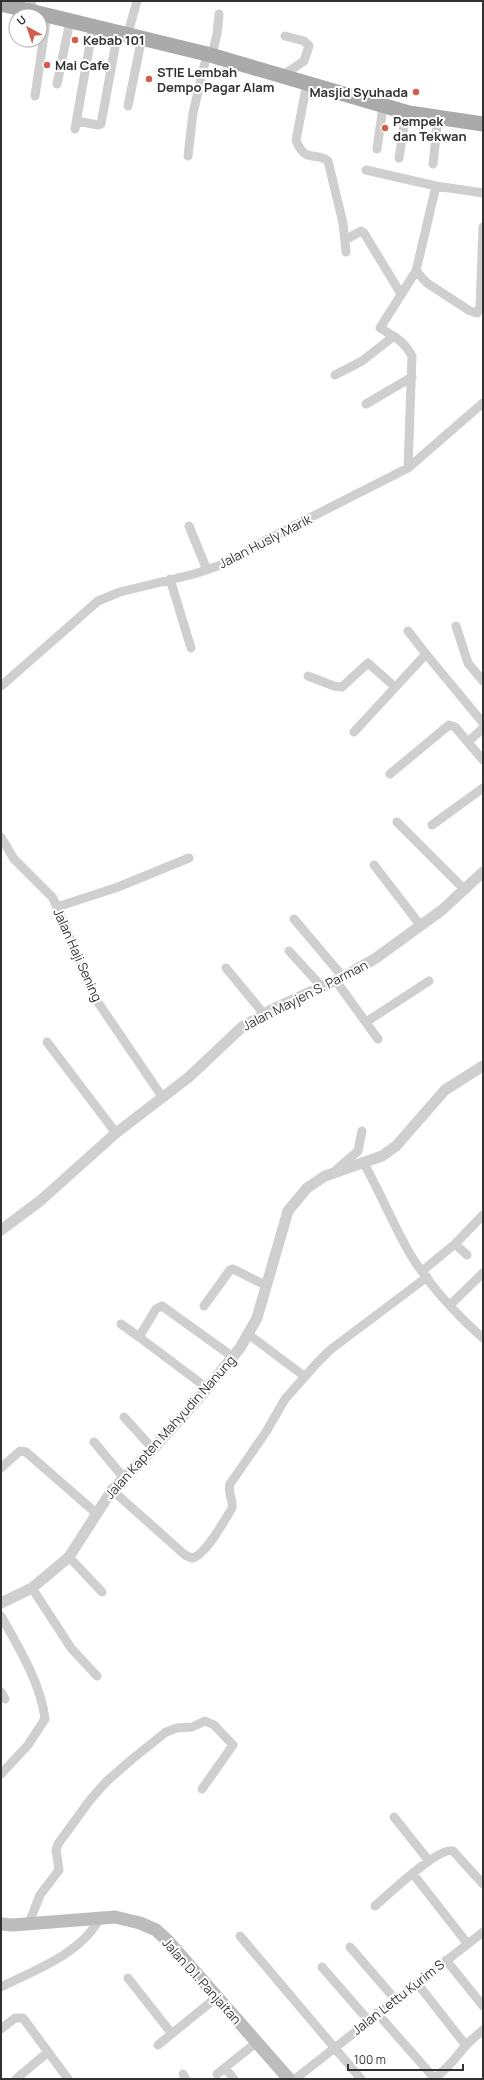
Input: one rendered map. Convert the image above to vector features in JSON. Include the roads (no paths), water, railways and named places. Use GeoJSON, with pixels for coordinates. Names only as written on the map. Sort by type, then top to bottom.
{"type":"FeatureCollection","features":[{"type":"Feature","properties":{"kind":"main road"},"geometry":{"type":"LineString","coordinates":[[1,4],[31,6]]}},
{"type":"Feature","properties":{"kind":"main road"},"geometry":{"type":"LineString","coordinates":[[48,15],[209,54],[330,91],[406,112],[483,124]]}},
{"type":"Feature","properties":{"kind":"main road","name":"Jalan D.I. Panjaitan"},"geometry":{"type":"LineString","coordinates":[[1,1924],[115,1917],[130,1919],[156,1930],[168,1941],[289,2079]]}},
{"type":"Feature","properties":{"kind":"street"},"geometry":{"type":"LineString","coordinates":[[94,26],[76,125],[101,124],[129,34],[137,1]]}},
{"type":"Feature","properties":{"kind":"street"},"geometry":{"type":"LineString","coordinates":[[188,156],[193,113],[209,54],[217,34],[219,14]]}},
{"type":"Feature","properties":{"kind":"street"},"geometry":{"type":"LineString","coordinates":[[57,84],[70,21]]}},
{"type":"Feature","properties":{"kind":"street"},"geometry":{"type":"LineString","coordinates":[[128,106],[129,34]]}},
{"type":"Feature","properties":{"kind":"street"},"geometry":{"type":"LineString","coordinates":[[282,76],[304,61],[309,46],[304,41],[285,36]]}},
{"type":"Feature","properties":{"kind":"street"},"geometry":{"type":"LineString","coordinates":[[35,96],[42,48]]}},
{"type":"Feature","properties":{"kind":"street"},"geometry":{"type":"LineString","coordinates":[[307,83],[296,140],[307,156],[324,159],[329,166],[342,216],[346,240],[346,252]]}},
{"type":"Feature","properties":{"kind":"street"},"geometry":{"type":"LineString","coordinates":[[378,149],[383,106]]}},
{"type":"Feature","properties":{"kind":"street"},"geometry":{"type":"LineString","coordinates":[[399,158],[406,112]]}},
{"type":"Feature","properties":{"kind":"street"},"geometry":{"type":"LineString","coordinates":[[433,164],[438,118]]}},
{"type":"Feature","properties":{"kind":"street"},"geometry":{"type":"LineString","coordinates":[[366,170],[436,186],[483,193]]}},
{"type":"Feature","properties":{"kind":"street"},"geometry":{"type":"LineString","coordinates":[[408,468],[412,356],[406,345],[377,325],[416,271],[436,186]]}},
{"type":"Feature","properties":{"kind":"street"},"geometry":{"type":"LineString","coordinates":[[416,271],[427,283],[470,311],[477,313],[480,307],[483,227]]}},
{"type":"Feature","properties":{"kind":"street"},"geometry":{"type":"LineString","coordinates":[[346,240],[357,232],[361,231],[364,233],[400,294]]}},
{"type":"Feature","properties":{"kind":"street"},"geometry":{"type":"LineString","coordinates":[[336,375],[362,361],[394,336]]}},
{"type":"Feature","properties":{"kind":"street"},"geometry":{"type":"LineString","coordinates":[[366,404],[412,377]]}},
{"type":"Feature","properties":{"kind":"street","name":"Jalan Husly Marik"},"geometry":{"type":"LineString","coordinates":[[1,686],[98,601],[120,592],[207,570],[227,563],[268,539],[408,468],[483,403]]}},
{"type":"Feature","properties":{"kind":"street"},"geometry":{"type":"LineString","coordinates":[[189,526],[207,570]]}},
{"type":"Feature","properties":{"kind":"street"},"geometry":{"type":"LineString","coordinates":[[170,579],[191,648]]}},
{"type":"Feature","properties":{"kind":"street"},"geometry":{"type":"LineString","coordinates":[[456,626],[468,663],[483,681]]}},
{"type":"Feature","properties":{"kind":"street"},"geometry":{"type":"LineString","coordinates":[[408,631],[483,723]]}},
{"type":"Feature","properties":{"kind":"street"},"geometry":{"type":"LineString","coordinates":[[354,732],[426,654]]}},
{"type":"Feature","properties":{"kind":"street"},"geometry":{"type":"LineString","coordinates":[[308,676],[334,686],[342,687],[368,663],[395,687]]}},
{"type":"Feature","properties":{"kind":"street"},"geometry":{"type":"LineString","coordinates":[[390,774],[450,725],[455,727],[483,760]]}},
{"type":"Feature","properties":{"kind":"street"},"geometry":{"type":"LineString","coordinates":[[468,742],[483,728]]}},
{"type":"Feature","properties":{"kind":"street"},"geometry":{"type":"LineString","coordinates":[[432,825],[483,788]]}},
{"type":"Feature","properties":{"kind":"street"},"geometry":{"type":"LineString","coordinates":[[397,822],[465,890]]}},
{"type":"Feature","properties":{"kind":"street","name":"Jalan Haji Sening"},"geometry":{"type":"LineString","coordinates":[[1,837],[14,859],[53,898],[97,1001],[163,1098]]}},
{"type":"Feature","properties":{"kind":"street"},"geometry":{"type":"LineString","coordinates":[[57,907],[118,887],[189,858]]}},
{"type":"Feature","properties":{"kind":"street"},"geometry":{"type":"LineString","coordinates":[[374,865],[421,926]]}},
{"type":"Feature","properties":{"kind":"street","name":"Jalan Mayjen S. Parman"},"geometry":{"type":"LineString","coordinates":[[1,1230],[40,1201],[116,1133],[163,1098],[203,1065],[232,1035],[264,1014],[340,979],[376,958],[421,926],[465,890],[483,872]]}},
{"type":"Feature","properties":{"kind":"street"},"geometry":{"type":"LineString","coordinates":[[294,919],[340,979],[378,1039]]}},
{"type":"Feature","properties":{"kind":"street"},"geometry":{"type":"LineString","coordinates":[[290,951],[322,987]]}},
{"type":"Feature","properties":{"kind":"street"},"geometry":{"type":"LineString","coordinates":[[226,968],[264,1014]]}},
{"type":"Feature","properties":{"kind":"street"},"geometry":{"type":"LineString","coordinates":[[366,1022],[429,981]]}},
{"type":"Feature","properties":{"kind":"street"},"geometry":{"type":"LineString","coordinates":[[47,1042],[116,1133]]}},
{"type":"Feature","properties":{"kind":"street","name":"Jalan Kapten Mahyudin Nanung"},"geometry":{"type":"LineString","coordinates":[[1,1603],[32,1588],[69,1557],[112,1490],[153,1449],[240,1348],[257,1318],[276,1248],[288,1211],[306,1188],[334,1172],[382,1156],[396,1146],[446,1090],[483,1066]]}},
{"type":"Feature","properties":{"kind":"street"},"geometry":{"type":"LineString","coordinates":[[334,1172],[358,1151],[362,1131]]}},
{"type":"Feature","properties":{"kind":"street"},"geometry":{"type":"LineString","coordinates":[[363,1162],[381,1193],[403,1242],[425,1274],[450,1304],[481,1336]]}},
{"type":"Feature","properties":{"kind":"street"},"geometry":{"type":"LineString","coordinates":[[112,1490],[185,1554],[192,1558],[203,1552],[232,1508],[233,1504],[228,1489],[230,1484],[266,1432],[285,1399],[304,1376],[330,1350],[425,1274],[483,1215]]}},
{"type":"Feature","properties":{"kind":"street"},"geometry":{"type":"LineString","coordinates":[[455,1244],[467,1255]]}},
{"type":"Feature","properties":{"kind":"street"},"geometry":{"type":"LineString","coordinates":[[204,1306],[232,1269],[266,1286]]}},
{"type":"Feature","properties":{"kind":"street"},"geometry":{"type":"LineString","coordinates":[[450,1304],[483,1273]]}},
{"type":"Feature","properties":{"kind":"street"},"geometry":{"type":"LineString","coordinates":[[138,1337],[156,1309],[162,1306],[233,1356]]}},
{"type":"Feature","properties":{"kind":"street"},"geometry":{"type":"LineString","coordinates":[[122,1324],[207,1388]]}},
{"type":"Feature","properties":{"kind":"street"},"geometry":{"type":"LineString","coordinates":[[248,1334],[304,1376]]}},
{"type":"Feature","properties":{"kind":"street"},"geometry":{"type":"LineString","coordinates":[[124,1417],[153,1449]]}},
{"type":"Feature","properties":{"kind":"street"},"geometry":{"type":"LineString","coordinates":[[94,1442],[124,1478]]}},
{"type":"Feature","properties":{"kind":"street"},"geometry":{"type":"LineString","coordinates":[[1,1468],[20,1451],[26,1452],[96,1513]]}},
{"type":"Feature","properties":{"kind":"street"},"geometry":{"type":"LineString","coordinates":[[69,1557],[102,1592]]}},
{"type":"Feature","properties":{"kind":"street"},"geometry":{"type":"LineString","coordinates":[[32,1588],[71,1648],[96,1676]]}},
{"type":"Feature","properties":{"kind":"street"},"geometry":{"type":"LineString","coordinates":[[1,1616],[19,1647],[31,1674],[45,1719],[28,1745],[1,1774]]}},
{"type":"Feature","properties":{"kind":"street"},"geometry":{"type":"LineString","coordinates":[[29,1923],[40,1896],[59,1870],[56,1850],[58,1844],[90,1800],[126,1764],[166,1732],[177,1728],[192,1727],[205,1721],[214,1725],[233,1745],[202,1789]]}},
{"type":"Feature","properties":{"kind":"street"},"geometry":{"type":"LineString","coordinates":[[394,1817],[429,1861]]}},
{"type":"Feature","properties":{"kind":"street"},"geometry":{"type":"LineString","coordinates":[[375,1906],[429,1861],[446,1850],[453,1851],[483,1884]]}},
{"type":"Feature","properties":{"kind":"street"},"geometry":{"type":"LineString","coordinates":[[413,1874],[467,1944]]}},
{"type":"Feature","properties":{"kind":"street"},"geometry":{"type":"LineString","coordinates":[[1,1987],[70,1951],[96,1926],[100,1918]]}},
{"type":"Feature","properties":{"kind":"street","name":"Jalan Lettu Kurim S"},"geometry":{"type":"LineString","coordinates":[[295,2079],[368,2020],[483,1932]]}},
{"type":"Feature","properties":{"kind":"street"},"geometry":{"type":"LineString","coordinates":[[240,1936],[335,2047],[360,2079]]}},
{"type":"Feature","properties":{"kind":"street"},"geometry":{"type":"LineString","coordinates":[[350,1947],[395,1999]]}},
{"type":"Feature","properties":{"kind":"street"},"geometry":{"type":"LineString","coordinates":[[446,1960],[483,2006]]}},
{"type":"Feature","properties":{"kind":"street"},"geometry":{"type":"LineString","coordinates":[[322,1967],[368,2020]]}},
{"type":"Feature","properties":{"kind":"street"},"geometry":{"type":"LineString","coordinates":[[128,1978],[172,2034]]}},
{"type":"Feature","properties":{"kind":"street"},"geometry":{"type":"LineString","coordinates":[[417,1983],[464,2043],[467,2044]]}},
{"type":"Feature","properties":{"kind":"street"},"geometry":{"type":"LineString","coordinates":[[158,2045],[217,1997]]}},
{"type":"Feature","properties":{"kind":"street"},"geometry":{"type":"LineString","coordinates":[[377,2013],[435,2079],[467,2044],[483,2030]]}},
{"type":"Feature","properties":{"kind":"street"},"geometry":{"type":"LineString","coordinates":[[1,2029],[15,2018],[20,2017],[48,2052],[64,2077]]}},
{"type":"Feature","properties":{"kind":"street"},"geometry":{"type":"LineString","coordinates":[[217,2074],[257,2042]]}},
{"type":"Feature","properties":{"kind":"street"},"geometry":{"type":"LineString","coordinates":[[16,2079],[48,2052]]}},
{"type":"Feature","properties":{"kind":"street"},"geometry":{"type":"LineString","coordinates":[[224,2068],[234,2079]]}},
{"type":"Feature","properties":{"kind":"place","name":"Kebab 101"},"geometry":{"type":"Point","coordinates":[75,40]}},
{"type":"Feature","properties":{"kind":"place","name":"Mai Cafe"},"geometry":{"type":"Point","coordinates":[47,65]}},
{"type":"Feature","properties":{"kind":"place","name":"STIE Lembah Dempo Pagar Alam"},"geometry":{"type":"Point","coordinates":[149,79]}},
{"type":"Feature","properties":{"kind":"place","name":"Masjid Syuhada"},"geometry":{"type":"Point","coordinates":[416,92]}},
{"type":"Feature","properties":{"kind":"place","name":"Pempek dan Tekwan"},"geometry":{"type":"Point","coordinates":[385,128]}}]}
